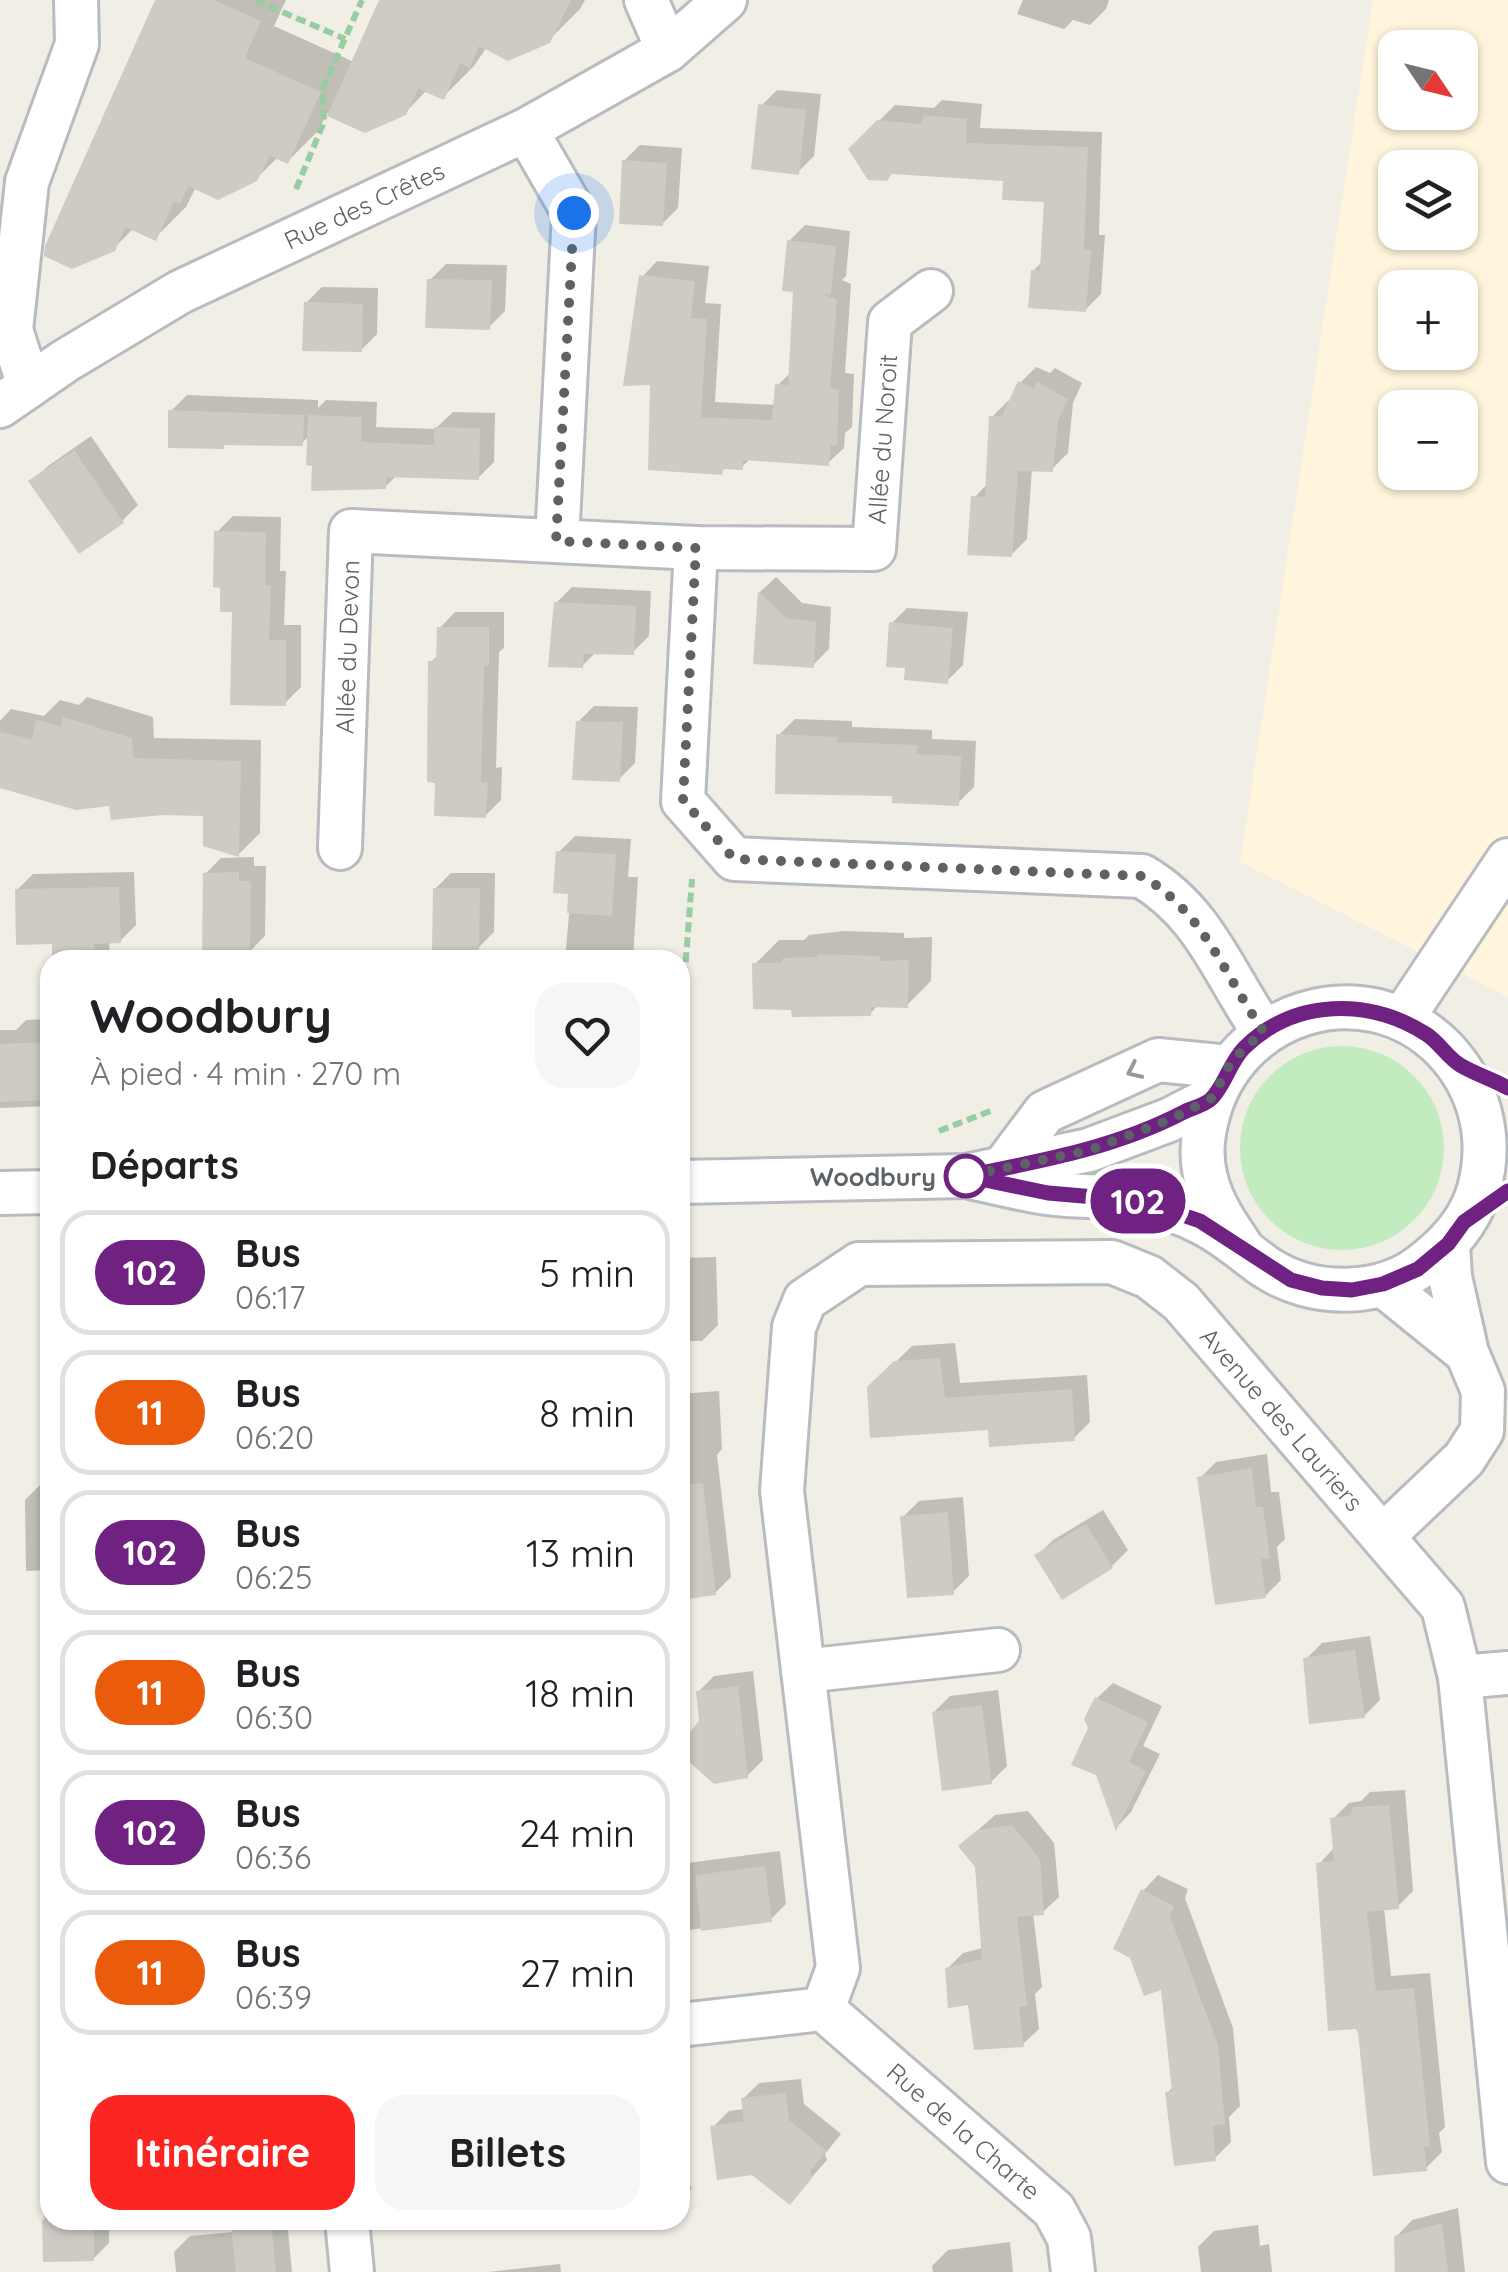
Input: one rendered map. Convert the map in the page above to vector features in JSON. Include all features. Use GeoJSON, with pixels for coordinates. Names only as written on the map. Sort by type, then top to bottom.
{"type":"FeatureCollection","features":[{"type":"Feature","properties":{"kind":"street"},"geometry":{"type":"LineString","coordinates":[[14,396],[10,330],[27,182],[77,44],[76,0]]}},
{"type":"Feature","properties":{"kind":"street"},"geometry":{"type":"LineString","coordinates":[[646,0],[668,50]]}},
{"type":"Feature","properties":{"kind":"street","name":"Rue des Crêtes"},"geometry":{"type":"LineString","coordinates":[[14,396],[180,292],[526,130],[668,50],[725,0]]}},
{"type":"Feature","properties":{"kind":"street"},"geometry":{"type":"LineString","coordinates":[[526,130],[574,213],[556,541],[696,548],[683,800],[734,859],[1142,876],[1166,890],[1185,908],[1264,1032]]}},
{"type":"Feature","properties":{"kind":"street","name":"Allée du Noroit"},"geometry":{"type":"LineString","coordinates":[[696,548],[874,549],[890,322],[931,292]]}},
{"type":"Feature","properties":{"kind":"street","name":"Allée du Devon"},"geometry":{"type":"LineString","coordinates":[[340,848],[352,531],[556,541]]}},
{"type":"Feature","properties":{"kind":"street"},"geometry":{"type":"LineString","coordinates":[[1402,1019],[1508,860]]}},
{"type":"Feature","properties":{"kind":"street"},"geometry":{"type":"LineString","coordinates":[[1241,1246],[1218,1213],[1205,1176],[1203,1136],[1220,1082],[1244,1048],[1264,1032],[1296,1016],[1331,1007],[1367,1009],[1402,1019],[1432,1038],[1457,1063],[1474,1092],[1484,1125],[1485,1158],[1478,1192],[1456,1233],[1450,1278],[1467,1353],[1483,1391],[1482,1430],[1464,1459],[1383,1536]]}},
{"type":"Feature","properties":{"kind":"street"},"geometry":{"type":"LineString","coordinates":[[984,1172],[1045,1112],[1158,1060],[1220,1082]]}},
{"type":"Feature","properties":{"kind":"street"},"geometry":{"type":"LineString","coordinates":[[1457,1063],[1508,1088]]}},
{"type":"Feature","properties":{"kind":"street"},"geometry":{"type":"LineString","coordinates":[[690,1182],[984,1172],[1090,1150],[1169,1120],[1220,1082]]}},
{"type":"Feature","properties":{"kind":"street"},"geometry":{"type":"LineString","coordinates":[[984,1172],[1048,1193],[1142,1201],[1200,1221],[1241,1246],[1264,1266],[1306,1284],[1352,1290],[1383,1284],[1418,1269],[1508,1191]]}},
{"type":"Feature","properties":{"kind":"street"},"geometry":{"type":"LineString","coordinates":[[0,1193],[40,1192]]}},
{"type":"Feature","properties":{"kind":"street","name":"Avenue des Lauriers"},"geometry":{"type":"LineString","coordinates":[[823,2009],[838,1968],[782,1491],[794,1327],[805,1300],[859,1264],[1112,1262],[1149,1276],[1181,1302],[1443,1607],[1460,1677],[1508,2162]]}},
{"type":"Feature","properties":{"kind":"street"},"geometry":{"type":"LineString","coordinates":[[1383,1284],[1467,1353]]}},
{"type":"Feature","properties":{"kind":"street"},"geometry":{"type":"LineString","coordinates":[[803,1671],[998,1650]]}},
{"type":"Feature","properties":{"kind":"street"},"geometry":{"type":"LineString","coordinates":[[1460,1677],[1508,1673]]}},
{"type":"Feature","properties":{"kind":"street"},"geometry":{"type":"LineString","coordinates":[[690,2024],[823,2009]]}},
{"type":"Feature","properties":{"kind":"street","name":"Rue de la Charte"},"geometry":{"type":"LineString","coordinates":[[823,2009],[1054,2210],[1070,2238],[1073,2272]]}},
{"type":"Feature","properties":{"kind":"street"},"geometry":{"type":"LineString","coordinates":[[347,2230],[352,2272]]}},
{"type":"Feature","properties":{"kind":"path"},"geometry":{"type":"LineString","coordinates":[[255,0],[345,39]]}},
{"type":"Feature","properties":{"kind":"path"},"geometry":{"type":"LineString","coordinates":[[309,231],[295,188],[324,122],[323,88],[362,0]]}},
{"type":"Feature","properties":{"kind":"path"},"geometry":{"type":"LineString","coordinates":[[687,950],[697,816]]}},
{"type":"Feature","properties":{"kind":"path"},"geometry":{"type":"LineString","coordinates":[[930,1134],[1001,1107]]}},
{"type":"Feature","properties":{"kind":"shaded area"},"geometry":{"type":"Polygon","coordinates":[[[1373,0],[1508,0],[1508,997],[1240,862],[1373,0]]]}},
{"type":"Feature","properties":{"kind":"green space"},"geometry":{"type":"Polygon","coordinates":[[[1342,1046],[1381,1054],[1414,1076],[1436,1109],[1444,1148],[1436,1187],[1414,1220],[1381,1242],[1342,1250],[1303,1242],[1270,1220],[1248,1187],[1240,1148],[1248,1109],[1270,1076],[1303,1054],[1342,1046]]]}},
{"type":"Feature","properties":{"kind":"building"},"geometry":{"type":"Polygon","coordinates":[[[155,0],[214,0],[261,21],[245,58],[321,92],[288,164],[270,156],[257,181],[218,200],[188,186],[180,204],[174,202],[156,241],[125,227],[115,251],[72,269],[44,256],[45,246],[155,0]]]}},
{"type":"Feature","properties":{"kind":"building"},"geometry":{"type":"Polygon","coordinates":[[[379,0],[571,0],[550,43],[508,61],[479,46],[470,68],[460,63],[444,100],[418,89],[406,115],[365,133],[327,116],[379,0]]]}},
{"type":"Feature","properties":{"kind":"building"},"geometry":{"type":"Polygon","coordinates":[[[758,104],[806,110],[799,175],[751,169],[758,104]]]}},
{"type":"Feature","properties":{"kind":"building"},"geometry":{"type":"Polygon","coordinates":[[[924,115],[967,119],[966,143],[1088,147],[1084,250],[1091,250],[1086,312],[1028,308],[1031,270],[1040,270],[1044,202],[1002,200],[1003,181],[892,174],[887,181],[868,180],[848,149],[877,120],[921,124],[924,115]]]}},
{"type":"Feature","properties":{"kind":"building"},"geometry":{"type":"Polygon","coordinates":[[[622,160],[667,163],[663,226],[619,224],[622,160]]]}},
{"type":"Feature","properties":{"kind":"building"},"geometry":{"type":"Polygon","coordinates":[[[787,240],[836,246],[831,294],[823,294],[837,300],[830,388],[839,390],[837,445],[831,445],[829,466],[743,460],[743,470],[723,469],[722,475],[648,470],[650,385],[623,386],[639,275],[695,281],[691,318],[707,319],[701,417],[772,420],[775,384],[788,385],[793,292],[782,291],[787,240]]]}},
{"type":"Feature","properties":{"kind":"building"},"geometry":{"type":"Polygon","coordinates":[[[427,279],[492,280],[490,330],[425,328],[427,279]]]}},
{"type":"Feature","properties":{"kind":"building"},"geometry":{"type":"Polygon","coordinates":[[[304,302],[363,304],[362,352],[302,351],[304,302]]]}},
{"type":"Feature","properties":{"kind":"building"},"geometry":{"type":"Polygon","coordinates":[[[1018,381],[1034,388],[1037,382],[1068,399],[1058,421],[1053,472],[1018,471],[1012,557],[967,555],[971,496],[985,497],[989,416],[1002,416],[1018,381]]]}},
{"type":"Feature","properties":{"kind":"building"},"geometry":{"type":"Polygon","coordinates":[[[168,410],[304,415],[303,446],[168,448],[168,410]]]}},
{"type":"Feature","properties":{"kind":"building"},"geometry":{"type":"Polygon","coordinates":[[[308,415],[362,417],[361,442],[434,445],[434,427],[480,428],[479,480],[387,477],[386,489],[311,491],[312,466],[306,465],[308,415]]]}},
{"type":"Feature","properties":{"kind":"building"},"geometry":{"type":"Polygon","coordinates":[[[74,450],[124,523],[79,554],[28,481],[74,450]]]}},
{"type":"Feature","properties":{"kind":"building"},"geometry":{"type":"Polygon","coordinates":[[[214,531],[266,532],[265,586],[271,585],[269,640],[286,640],[286,706],[230,705],[232,612],[220,612],[220,588],[213,587],[214,531]]]}},
{"type":"Feature","properties":{"kind":"building"},"geometry":{"type":"Polygon","coordinates":[[[758,591],[786,618],[816,622],[814,668],[753,664],[758,591]]]}},
{"type":"Feature","properties":{"kind":"building"},"geometry":{"type":"Polygon","coordinates":[[[554,602],[636,606],[634,655],[584,654],[583,668],[548,667],[554,602]]]}},
{"type":"Feature","properties":{"kind":"building"},"geometry":{"type":"Polygon","coordinates":[[[889,622],[953,628],[948,684],[904,680],[905,668],[886,667],[889,622]]]}},
{"type":"Feature","properties":{"kind":"building"},"geometry":{"type":"Polygon","coordinates":[[[437,627],[489,627],[481,782],[488,782],[486,818],[434,816],[435,783],[427,782],[428,661],[436,661],[437,627]]]}},
{"type":"Feature","properties":{"kind":"building"},"geometry":{"type":"Polygon","coordinates":[[[63,717],[132,738],[134,758],[241,761],[239,857],[203,846],[203,816],[111,820],[109,806],[76,810],[0,788],[0,732],[32,739],[36,720],[61,726],[63,717]]]}},
{"type":"Feature","properties":{"kind":"building"},"geometry":{"type":"Polygon","coordinates":[[[576,721],[623,722],[620,782],[572,780],[576,721]]]}},
{"type":"Feature","properties":{"kind":"building"},"geometry":{"type":"Polygon","coordinates":[[[776,734],[838,737],[837,742],[917,745],[917,754],[961,756],[959,806],[892,803],[892,796],[775,794],[776,734]]]}},
{"type":"Feature","properties":{"kind":"building"},"geometry":{"type":"Polygon","coordinates":[[[556,851],[616,854],[612,916],[567,913],[568,894],[553,893],[556,851]]]}},
{"type":"Feature","properties":{"kind":"building"},"geometry":{"type":"Polygon","coordinates":[[[239,872],[239,881],[251,881],[250,950],[202,950],[203,873],[239,872]]]}},
{"type":"Feature","properties":{"kind":"building"},"geometry":{"type":"Polygon","coordinates":[[[119,887],[121,943],[94,944],[94,950],[52,950],[52,944],[16,945],[15,889],[119,887]]]}},
{"type":"Feature","properties":{"kind":"building"},"geometry":{"type":"Polygon","coordinates":[[[433,888],[480,888],[479,950],[432,950],[433,888]]]}},
{"type":"Feature","properties":{"kind":"building"},"geometry":{"type":"Polygon","coordinates":[[[817,954],[909,960],[908,1008],[871,1007],[871,1016],[792,1017],[791,1010],[753,1009],[752,963],[781,963],[783,958],[817,954]]]}},
{"type":"Feature","properties":{"kind":"building"},"geometry":{"type":"Polygon","coordinates":[[[40,1042],[40,1100],[0,1102],[0,1044],[40,1042]]]}},
{"type":"Feature","properties":{"kind":"building"},"geometry":{"type":"Polygon","coordinates":[[[940,1358],[945,1398],[1072,1389],[1075,1441],[989,1447],[988,1430],[870,1438],[867,1387],[894,1361],[940,1358]]]}},
{"type":"Feature","properties":{"kind":"building"},"geometry":{"type":"Polygon","coordinates":[[[1252,1468],[1256,1507],[1263,1507],[1270,1558],[1261,1559],[1266,1598],[1215,1605],[1197,1477],[1252,1468]]]}},
{"type":"Feature","properties":{"kind":"building"},"geometry":{"type":"Polygon","coordinates":[[[703,1483],[716,1595],[690,1599],[690,1484],[703,1483]]]}},
{"type":"Feature","properties":{"kind":"building"},"geometry":{"type":"Polygon","coordinates":[[[948,1512],[954,1595],[907,1598],[900,1516],[948,1512]]]}},
{"type":"Feature","properties":{"kind":"building"},"geometry":{"type":"Polygon","coordinates":[[[1086,1524],[1113,1568],[1062,1600],[1034,1555],[1086,1524]]]}},
{"type":"Feature","properties":{"kind":"building"},"geometry":{"type":"Polygon","coordinates":[[[1355,1650],[1365,1718],[1309,1724],[1303,1658],[1355,1650]]]}},
{"type":"Feature","properties":{"kind":"building"},"geometry":{"type":"Polygon","coordinates":[[[738,1686],[748,1778],[714,1784],[690,1763],[690,1732],[699,1721],[696,1691],[738,1686]]]}},
{"type":"Feature","properties":{"kind":"building"},"geometry":{"type":"Polygon","coordinates":[[[1095,1697],[1148,1722],[1129,1762],[1146,1771],[1116,1831],[1096,1775],[1071,1765],[1088,1728],[1084,1719],[1095,1697]]]}},
{"type":"Feature","properties":{"kind":"building"},"geometry":{"type":"Polygon","coordinates":[[[982,1705],[992,1784],[942,1791],[932,1712],[982,1705]]]}},
{"type":"Feature","properties":{"kind":"building"},"geometry":{"type":"Polygon","coordinates":[[[1389,1805],[1399,1909],[1367,1912],[1376,1991],[1414,1988],[1430,2146],[1424,2147],[1427,2171],[1373,2176],[1358,2033],[1356,2029],[1328,2031],[1316,1863],[1334,1861],[1330,1818],[1351,1815],[1352,1807],[1389,1805]]]}},
{"type":"Feature","properties":{"kind":"building"},"geometry":{"type":"Polygon","coordinates":[[[1012,1825],[1040,1859],[1044,1915],[1017,1917],[1027,2006],[1019,2007],[1024,2047],[974,2050],[968,2005],[948,2008],[945,1968],[982,1959],[975,1867],[958,1846],[977,1830],[1012,1825]]]}},
{"type":"Feature","properties":{"kind":"building"},"geometry":{"type":"Polygon","coordinates":[[[765,1866],[772,1922],[701,1931],[695,1875],[765,1866]]]}},
{"type":"Feature","properties":{"kind":"building"},"geometry":{"type":"Polygon","coordinates":[[[1141,1889],[1174,1906],[1170,1916],[1218,2045],[1225,2124],[1213,2126],[1216,2161],[1174,2166],[1165,2092],[1172,2091],[1161,1990],[1144,1996],[1130,1958],[1113,1949],[1141,1889]]]}},
{"type":"Feature","properties":{"kind":"building"},"geometry":{"type":"Polygon","coordinates":[[[786,2093],[789,2120],[827,2151],[790,2205],[752,2175],[717,2180],[710,2126],[744,2121],[741,2098],[786,2093]]]}},
{"type":"Feature","properties":{"kind":"building"},"geometry":{"type":"Polygon","coordinates":[[[1442,2223],[1448,2272],[1395,2272],[1394,2236],[1442,2223]]]}},
{"type":"Feature","properties":{"kind":"building"},"geometry":{"type":"Polygon","coordinates":[[[42,2230],[94,2230],[94,2261],[43,2262],[42,2230]]]}},
{"type":"Feature","properties":{"kind":"building"},"geometry":{"type":"Polygon","coordinates":[[[231,2230],[272,2230],[276,2272],[236,2272],[231,2230]]]}},
{"type":"Feature","properties":{"kind":"bus line","name":"102"},"geometry":{"type":"LineString","coordinates":[[1508,1088],[1457,1063],[1432,1038],[1402,1019],[1367,1009],[1331,1007],[1296,1016],[1264,1032],[1229,1066],[1212,1098],[1169,1120],[1090,1150],[966,1176],[1048,1193],[1142,1201],[1200,1221],[1291,1280],[1352,1290],[1383,1284],[1418,1269],[1448,1244],[1464,1222],[1508,1191]]}},
{"type":"Feature","properties":{"kind":"place","name":"Woodbury"},"geometry":{"type":"Point","coordinates":[966,1176]}},
{"type":"Feature","properties":{"kind":"route"},"geometry":{"type":"LineString","coordinates":[[574,213],[556,541],[696,548],[683,800],[734,859],[1142,876],[1166,890],[1185,908],[1264,1032],[1229,1066],[1212,1098],[1169,1120],[1090,1150],[966,1176]]}}]}
